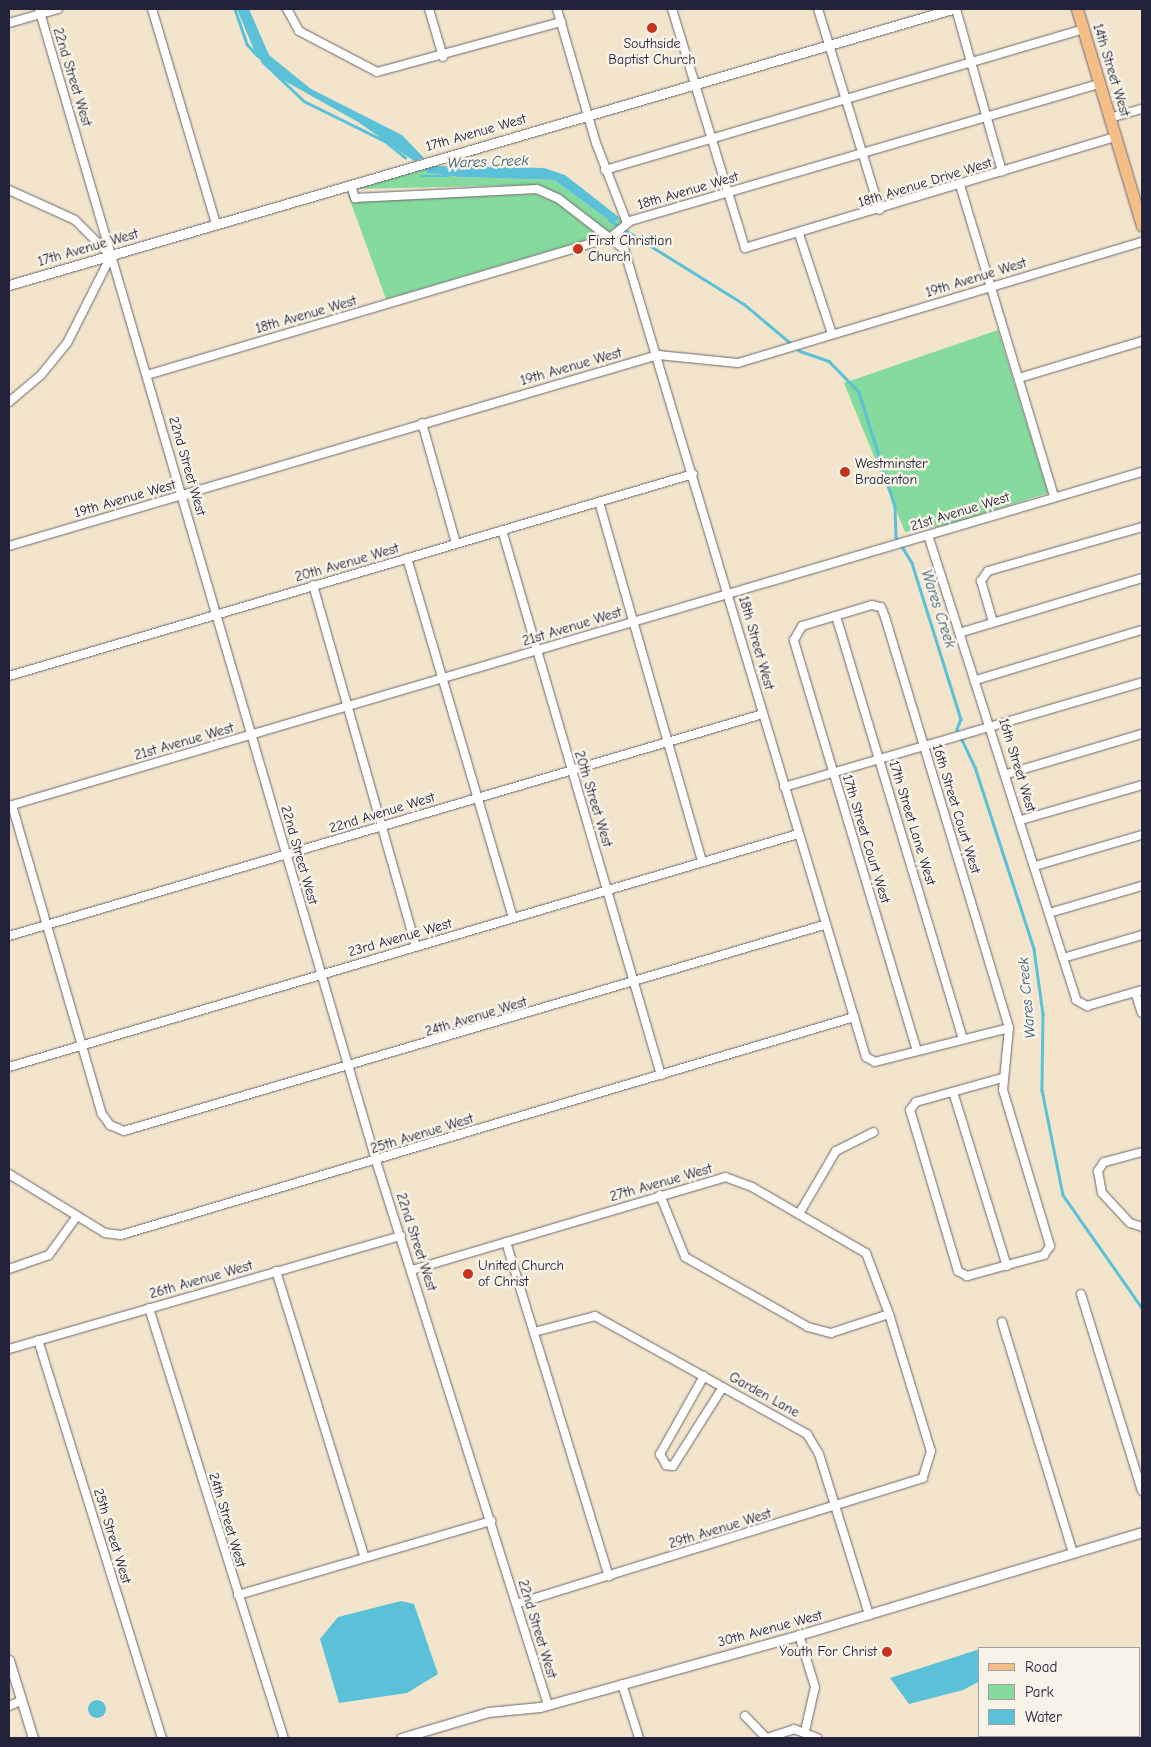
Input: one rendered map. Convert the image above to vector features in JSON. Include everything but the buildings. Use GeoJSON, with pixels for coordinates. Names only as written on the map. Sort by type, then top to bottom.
{"type":"FeatureCollection","features":[{"type":"Feature","properties":{"kind":"main road","name":"14th Street West"},"geometry":{"type":"LineString","coordinates":[[1077,9],[1142,225]]}},
{"type":"Feature","properties":{"kind":"street"},"geometry":{"type":"LineString","coordinates":[[9,23],[39,11],[58,9]]}},
{"type":"Feature","properties":{"kind":"street"},"geometry":{"type":"LineString","coordinates":[[152,9],[216,224]]}},
{"type":"Feature","properties":{"kind":"street"},"geometry":{"type":"LineString","coordinates":[[287,9],[299,31],[372,71],[395,70],[561,22]]}},
{"type":"Feature","properties":{"kind":"street"},"geometry":{"type":"LineString","coordinates":[[429,9],[443,57]]}},
{"type":"Feature","properties":{"kind":"street"},"geometry":{"type":"LineString","coordinates":[[557,9],[605,170],[626,224]]}},
{"type":"Feature","properties":{"kind":"street"},"geometry":{"type":"LineString","coordinates":[[672,9],[692,84],[726,193]]}},
{"type":"Feature","properties":{"kind":"street"},"geometry":{"type":"LineString","coordinates":[[818,9],[880,210]]}},
{"type":"Feature","properties":{"kind":"street","name":"17th Avenue West"},"geometry":{"type":"LineString","coordinates":[[9,285],[952,9]]}},
{"type":"Feature","properties":{"kind":"street"},"geometry":{"type":"LineString","coordinates":[[956,9],[1002,172]]}},
{"type":"Feature","properties":{"kind":"street","name":"22nd Street West"},"geometry":{"type":"LineString","coordinates":[[39,11],[218,615],[320,975],[376,1161],[548,1704]]}},
{"type":"Feature","properties":{"kind":"street"},"geometry":{"type":"LineString","coordinates":[[605,170],[970,64],[1083,29]]}},
{"type":"Feature","properties":{"kind":"street","name":"18th Avenue West"},"geometry":{"type":"LineString","coordinates":[[147,375],[610,238],[620,233],[626,224],[726,193],[1100,84]]}},
{"type":"Feature","properties":{"kind":"street"},"geometry":{"type":"LineString","coordinates":[[1110,118],[1142,109]]}},
{"type":"Feature","properties":{"kind":"street","name":"18th Avenue Drive West"},"geometry":{"type":"LineString","coordinates":[[726,193],[742,246],[750,248],[1116,137]]}},
{"type":"Feature","properties":{"kind":"street"},"geometry":{"type":"LineString","coordinates":[[960,185],[992,286],[1054,497]]}},
{"type":"Feature","properties":{"kind":"street"},"geometry":{"type":"LineString","coordinates":[[351,186],[355,198],[537,189],[559,199],[610,238]]}},
{"type":"Feature","properties":{"kind":"street"},"geometry":{"type":"LineString","coordinates":[[9,190],[74,220],[111,256],[67,343],[41,375],[9,402]]}},
{"type":"Feature","properties":{"kind":"street"},"geometry":{"type":"LineString","coordinates":[[799,234],[832,334]]}},
{"type":"Feature","properties":{"kind":"street","name":"18th Street West"},"geometry":{"type":"LineString","coordinates":[[610,238],[628,256],[824,924],[870,1061],[917,1051]]}},
{"type":"Feature","properties":{"kind":"street","name":"19th Avenue West"},"geometry":{"type":"LineString","coordinates":[[9,546],[658,355],[738,363],[1142,242]]}},
{"type":"Feature","properties":{"kind":"street"},"geometry":{"type":"LineString","coordinates":[[1019,378],[1142,341]]}},
{"type":"Feature","properties":{"kind":"street"},"geometry":{"type":"LineString","coordinates":[[422,423],[456,543]]}},
{"type":"Feature","properties":{"kind":"street","name":"21st Avenue West"},"geometry":{"type":"LineString","coordinates":[[10,806],[1142,472]]}},
{"type":"Feature","properties":{"kind":"street","name":"20th Avenue West"},"geometry":{"type":"LineString","coordinates":[[9,676],[693,474]]}},
{"type":"Feature","properties":{"kind":"street"},"geometry":{"type":"LineString","coordinates":[[598,502],[702,862]]}},
{"type":"Feature","properties":{"kind":"street"},"geometry":{"type":"LineString","coordinates":[[993,622],[982,578],[988,571],[1142,527]]}},
{"type":"Feature","properties":{"kind":"street","name":"20th Street West"},"geometry":{"type":"LineString","coordinates":[[502,530],[662,1075]]}},
{"type":"Feature","properties":{"kind":"street","name":"16th Street West"},"geometry":{"type":"LineString","coordinates":[[928,535],[959,633],[992,726],[1063,958],[1079,1003],[1088,1006],[1138,991]]}},
{"type":"Feature","properties":{"kind":"street"},"geometry":{"type":"LineString","coordinates":[[407,558],[513,918]]}},
{"type":"Feature","properties":{"kind":"street"},"geometry":{"type":"LineString","coordinates":[[959,633],[1142,578]]}},
{"type":"Feature","properties":{"kind":"street"},"geometry":{"type":"LineString","coordinates":[[313,585],[416,946]]}},
{"type":"Feature","properties":{"kind":"street","name":"16th Street Court West"},"geometry":{"type":"LineString","coordinates":[[836,616],[872,605],[881,607],[885,616],[1009,1028]]}},
{"type":"Feature","properties":{"kind":"street","name":"17th Street Court West"},"geometry":{"type":"LineString","coordinates":[[836,616],[794,633],[833,773],[917,1051]]}},
{"type":"Feature","properties":{"kind":"street","name":"17th Street Lane West"},"geometry":{"type":"LineString","coordinates":[[836,616],[963,1038]]}},
{"type":"Feature","properties":{"kind":"street"},"geometry":{"type":"LineString","coordinates":[[976,680],[1142,630]]}},
{"type":"Feature","properties":{"kind":"street"},"geometry":{"type":"LineString","coordinates":[[784,787],[1142,682]]}},
{"type":"Feature","properties":{"kind":"street","name":"22nd Avenue West"},"geometry":{"type":"LineString","coordinates":[[9,936],[763,714]]}},
{"type":"Feature","properties":{"kind":"street"},"geometry":{"type":"LineString","coordinates":[[1007,774],[1142,734]]}},
{"type":"Feature","properties":{"kind":"street"},"geometry":{"type":"LineString","coordinates":[[1021,820],[1142,785]]}},
{"type":"Feature","properties":{"kind":"street"},"geometry":{"type":"LineString","coordinates":[[10,806],[82,1045]]}},
{"type":"Feature","properties":{"kind":"street","name":"23rd Avenue West"},"geometry":{"type":"LineString","coordinates":[[9,1066],[798,834]]}},
{"type":"Feature","properties":{"kind":"street"},"geometry":{"type":"LineString","coordinates":[[1035,866],[1142,834]]}},
{"type":"Feature","properties":{"kind":"street"},"geometry":{"type":"LineString","coordinates":[[1049,913],[1142,886]]}},
{"type":"Feature","properties":{"kind":"street","name":"24th Avenue West"},"geometry":{"type":"LineString","coordinates":[[82,1045],[105,1120],[116,1129],[135,1130],[349,1068],[824,924]]}},
{"type":"Feature","properties":{"kind":"street"},"geometry":{"type":"LineString","coordinates":[[1063,958],[1142,935]]}},
{"type":"Feature","properties":{"kind":"street"},"geometry":{"type":"LineString","coordinates":[[1138,991],[1142,1013]]}},
{"type":"Feature","properties":{"kind":"street","name":"25th Avenue West"},"geometry":{"type":"LineString","coordinates":[[9,1174],[105,1234],[121,1235],[376,1161],[854,1017]]}},
{"type":"Feature","properties":{"kind":"street"},"geometry":{"type":"LineString","coordinates":[[917,1051],[1009,1028],[1002,1078],[1050,1250],[1007,1266],[963,1275],[911,1106],[1002,1078]]}},
{"type":"Feature","properties":{"kind":"street"},"geometry":{"type":"LineString","coordinates":[[953,1092],[1007,1266]]}},
{"type":"Feature","properties":{"kind":"street"},"geometry":{"type":"LineString","coordinates":[[799,1214],[836,1151],[874,1132]]}},
{"type":"Feature","properties":{"kind":"street"},"geometry":{"type":"LineString","coordinates":[[1142,1152],[1104,1162],[1098,1171],[1102,1193],[1130,1223],[1142,1227]]}},
{"type":"Feature","properties":{"kind":"street","name":"27th Avenue West"},"geometry":{"type":"LineString","coordinates":[[412,1270],[660,1195],[725,1178],[799,1214],[866,1253],[889,1314],[931,1451],[928,1472]]}},
{"type":"Feature","properties":{"kind":"street"},"geometry":{"type":"LineString","coordinates":[[660,1195],[685,1257],[808,1328],[831,1333],[889,1314]]}},
{"type":"Feature","properties":{"kind":"street"},"geometry":{"type":"LineString","coordinates":[[9,1269],[49,1255],[77,1216]]}},
{"type":"Feature","properties":{"kind":"street","name":"26th Avenue West"},"geometry":{"type":"LineString","coordinates":[[9,1349],[401,1236]]}},
{"type":"Feature","properties":{"kind":"street"},"geometry":{"type":"LineString","coordinates":[[506,1242],[609,1576]]}},
{"type":"Feature","properties":{"kind":"street"},"geometry":{"type":"LineString","coordinates":[[276,1271],[364,1558]]}},
{"type":"Feature","properties":{"kind":"street"},"geometry":{"type":"LineString","coordinates":[[1081,1294],[1142,1490]]}},
{"type":"Feature","properties":{"kind":"street","name":"24th Street West"},"geometry":{"type":"LineString","coordinates":[[149,1308],[284,1738]]}},
{"type":"Feature","properties":{"kind":"street","name":"Garden Lane"},"geometry":{"type":"LineString","coordinates":[[534,1332],[595,1316],[807,1434],[819,1454],[869,1615]]}},
{"type":"Feature","properties":{"kind":"street"},"geometry":{"type":"LineString","coordinates":[[1002,1322],[1073,1553]]}},
{"type":"Feature","properties":{"kind":"street","name":"25th Street West"},"geometry":{"type":"LineString","coordinates":[[38,1340],[162,1738]]}},
{"type":"Feature","properties":{"kind":"street"},"geometry":{"type":"LineString","coordinates":[[704,1376],[662,1450],[666,1465],[673,1466],[723,1387]]}},
{"type":"Feature","properties":{"kind":"street","name":"29th Avenue West"},"geometry":{"type":"LineString","coordinates":[[517,1604],[916,1483],[928,1472]]}},
{"type":"Feature","properties":{"kind":"street"},"geometry":{"type":"LineString","coordinates":[[238,1595],[491,1521]]}},
{"type":"Feature","properties":{"kind":"street","name":"30th Avenue West"},"geometry":{"type":"LineString","coordinates":[[401,1738],[488,1712],[548,1704],[799,1636],[1142,1532]]}},
{"type":"Feature","properties":{"kind":"street"},"geometry":{"type":"LineString","coordinates":[[799,1636],[815,1687],[805,1731]]}},
{"type":"Feature","properties":{"kind":"street"},"geometry":{"type":"LineString","coordinates":[[9,1660],[33,1738]]}},
{"type":"Feature","properties":{"kind":"street"},"geometry":{"type":"LineString","coordinates":[[622,1684],[639,1738]]}},
{"type":"Feature","properties":{"kind":"street"},"geometry":{"type":"LineString","coordinates":[[9,1706],[21,1701]]}},
{"type":"Feature","properties":{"kind":"street"},"geometry":{"type":"LineString","coordinates":[[745,1716],[767,1738],[782,1730],[805,1731],[817,1738]]}},
{"type":"Feature","properties":{"kind":"green space"},"geometry":{"type":"Polygon","coordinates":[[[423,168],[428,173],[459,177],[554,180],[613,223],[620,218],[622,222],[609,232],[561,195],[538,185],[356,189],[423,168]]]}},
{"type":"Feature","properties":{"kind":"green space"},"geometry":{"type":"Polygon","coordinates":[[[347,192],[355,201],[536,194],[557,203],[599,236],[386,299],[347,192]]]}},
{"type":"Feature","properties":{"kind":"green space"},"geometry":{"type":"Polygon","coordinates":[[[998,330],[1048,493],[946,525],[905,532],[844,383],[998,330]]]}},
{"type":"Feature","properties":{"kind":"water"},"geometry":{"type":"Polygon","coordinates":[[[237,9],[249,9],[269,55],[311,89],[402,135],[424,158],[414,161],[358,122],[283,80],[257,57],[237,9]]]}},
{"type":"Feature","properties":{"kind":"water"},"geometry":{"type":"Polygon","coordinates":[[[429,166],[544,168],[565,175],[620,218],[613,223],[554,180],[459,177],[428,173],[423,168],[429,166]]]}},
{"type":"Feature","properties":{"kind":"water"},"geometry":{"type":"Polygon","coordinates":[[[401,1601],[414,1604],[438,1674],[407,1693],[339,1703],[320,1639],[338,1617],[401,1601]]]}},
{"type":"Feature","properties":{"kind":"water"},"geometry":{"type":"Polygon","coordinates":[[[978,1650],[978,1682],[963,1690],[909,1704],[890,1678],[978,1650]]]}},
{"type":"Feature","properties":{"kind":"water"},"geometry":{"type":"Polygon","coordinates":[[[97,1700],[103,1703],[106,1709],[103,1715],[97,1718],[91,1715],[88,1709],[91,1703],[97,1700]]]}},
{"type":"Feature","properties":{"kind":"waterway","name":"Wares Creek"},"geometry":{"type":"LineString","coordinates":[[235,9],[247,44],[257,55]]}},
{"type":"Feature","properties":{"kind":"waterway","name":"Wares Creek"},"geometry":{"type":"LineString","coordinates":[[262,61],[304,101],[385,141],[405,157]]}},
{"type":"Feature","properties":{"kind":"waterway","name":"Wares Creek"},"geometry":{"type":"LineString","coordinates":[[421,176],[449,176]]}},
{"type":"Feature","properties":{"kind":"waterway","name":"Wares Creek"},"geometry":{"type":"LineString","coordinates":[[609,220],[744,304],[800,351],[829,361],[859,392],[895,507],[896,537],[912,563],[961,719],[957,729],[975,767],[1034,949],[1043,1014],[1042,1090],[1063,1195],[1142,1308]]}},
{"type":"Feature","properties":{"kind":"place","name":"Southside Baptist Church"},"geometry":{"type":"Point","coordinates":[652,28]}},
{"type":"Feature","properties":{"kind":"place","name":"First Christian Church"},"geometry":{"type":"Point","coordinates":[578,249]}},
{"type":"Feature","properties":{"kind":"place","name":"Westminster Bradenton"},"geometry":{"type":"Point","coordinates":[845,472]}},
{"type":"Feature","properties":{"kind":"place","name":"United Church of Christ"},"geometry":{"type":"Point","coordinates":[468,1274]}},
{"type":"Feature","properties":{"kind":"place","name":"Youth For Christ"},"geometry":{"type":"Point","coordinates":[887,1652]}}]}
